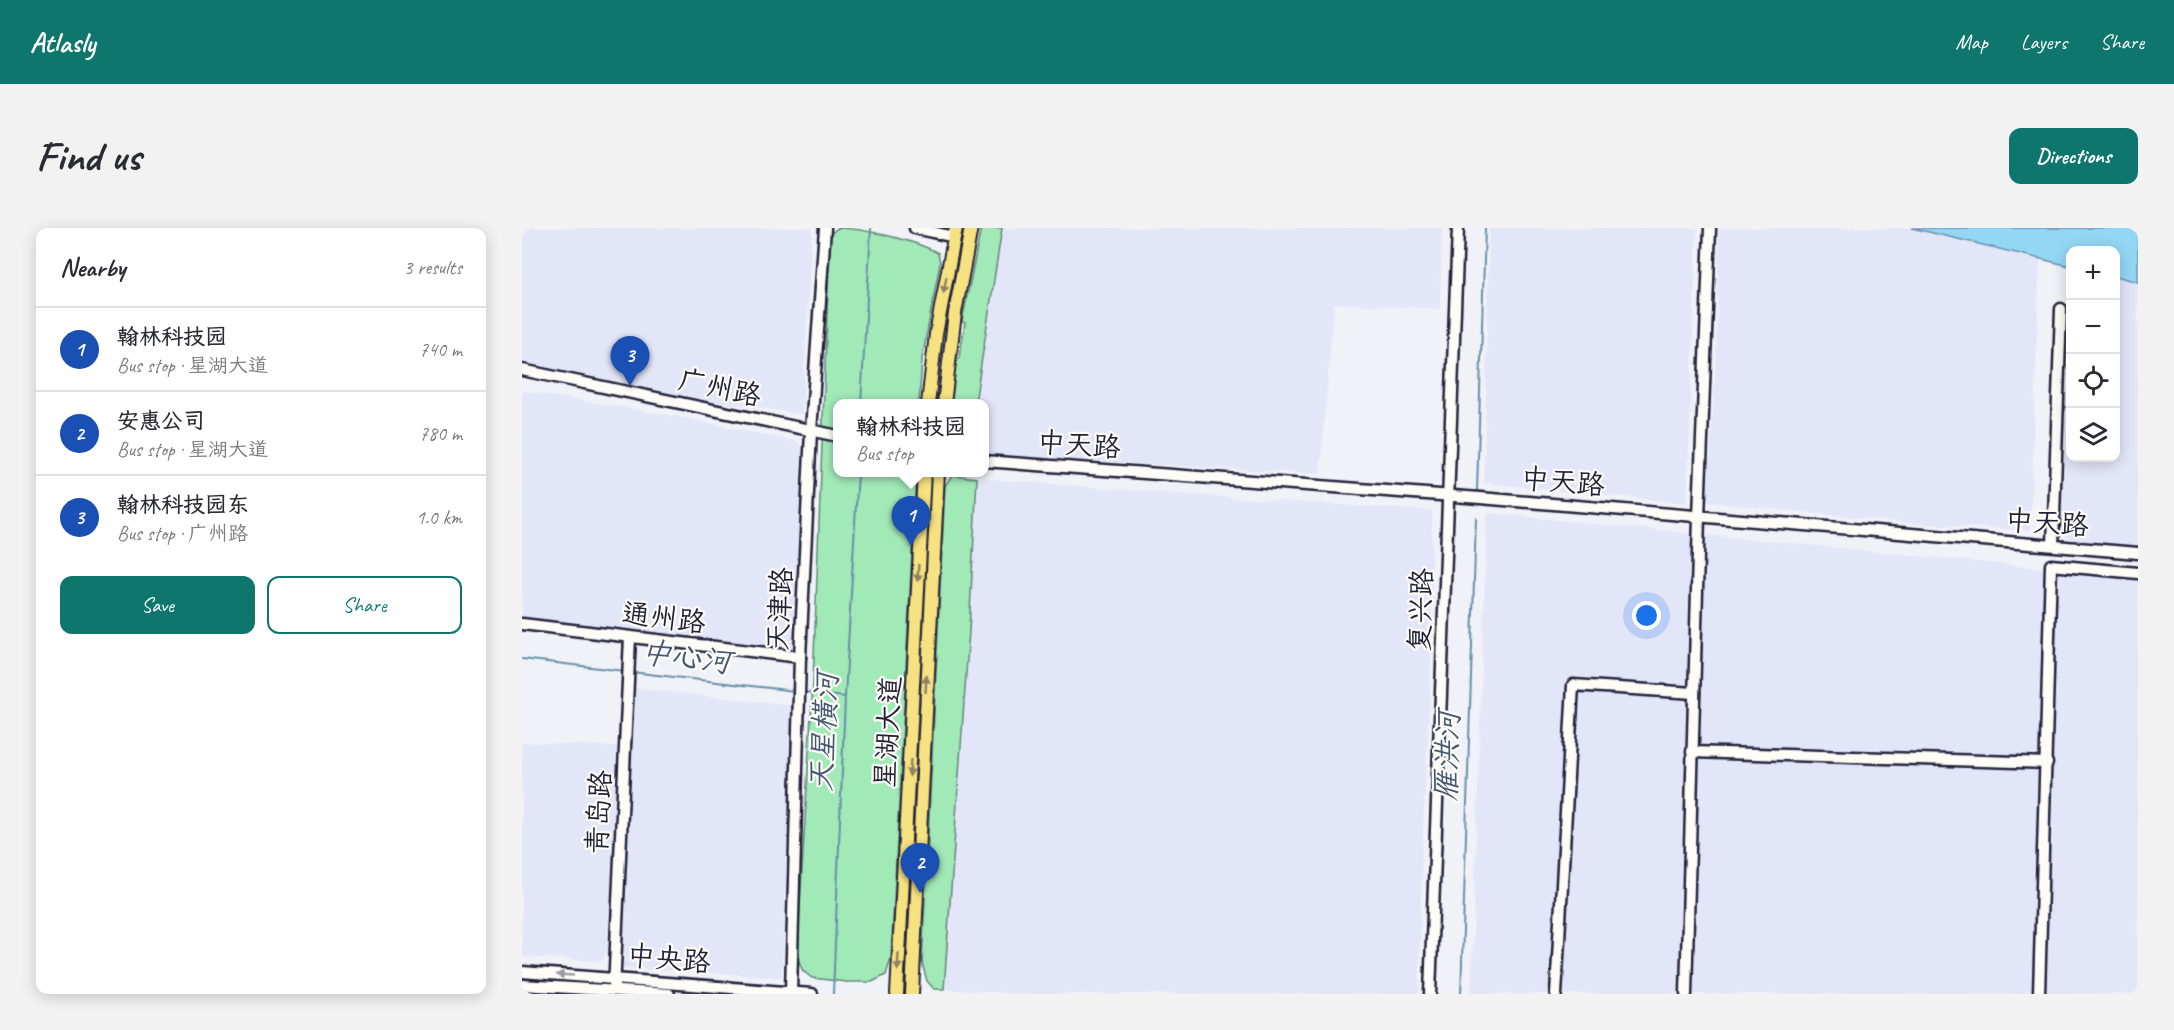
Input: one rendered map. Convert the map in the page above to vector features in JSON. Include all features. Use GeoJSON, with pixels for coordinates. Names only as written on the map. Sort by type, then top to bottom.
{"type":"FeatureCollection","features":[{"type":"Feature","properties":{"kind":"main road"},"geometry":{"type":"LineString","coordinates":[[945,399],[955,313],[971,228]]}},
{"type":"Feature","properties":{"kind":"main road"},"geometry":{"type":"LineString","coordinates":[[929,399],[936,334],[955,232]]}},
{"type":"Feature","properties":{"kind":"main road","name":"星湖大道"},"geometry":{"type":"LineString","coordinates":[[897,994],[924,477]]}},
{"type":"Feature","properties":{"kind":"main road","name":"星湖大道"},"geometry":{"type":"LineString","coordinates":[[912,994],[938,477]]}},
{"type":"Feature","properties":{"kind":"street","name":"天津路"},"geometry":{"type":"LineString","coordinates":[[791,992],[800,657],[811,431],[825,228]]}},
{"type":"Feature","properties":{"kind":"street"},"geometry":{"type":"LineString","coordinates":[[915,228],[955,232]]}},
{"type":"Feature","properties":{"kind":"street","name":"复兴路"},"geometry":{"type":"LineString","coordinates":[[1430,994],[1458,228]]}},
{"type":"Feature","properties":{"kind":"street"},"geometry":{"type":"LineString","coordinates":[[1686,994],[1698,517],[1710,228]]}},
{"type":"Feature","properties":{"kind":"street"},"geometry":{"type":"LineString","coordinates":[[2053,545],[2061,309]]}},
{"type":"Feature","properties":{"kind":"street","name":"广州路"},"geometry":{"type":"LineString","coordinates":[[522,370],[833,435]]}},
{"type":"Feature","properties":{"kind":"street","name":"中天路"},"geometry":{"type":"LineString","coordinates":[[989,461],[1449,496],[2138,553]]}},
{"type":"Feature","properties":{"kind":"street"},"geometry":{"type":"LineString","coordinates":[[2039,994],[2052,566],[2138,573]]}},
{"type":"Feature","properties":{"kind":"street","name":"通州路"},"geometry":{"type":"LineString","coordinates":[[522,624],[800,657]]}},
{"type":"Feature","properties":{"kind":"street","name":"青岛路"},"geometry":{"type":"LineString","coordinates":[[614,990],[630,637]]}},
{"type":"Feature","properties":{"kind":"street"},"geometry":{"type":"LineString","coordinates":[[1556,994],[1573,684],[1694,693]]}},
{"type":"Feature","properties":{"kind":"street"},"geometry":{"type":"LineString","coordinates":[[1692,752],[2047,763]]}},
{"type":"Feature","properties":{"kind":"street","name":"中央路"},"geometry":{"type":"LineString","coordinates":[[522,972],[812,994]]}},
{"type":"Feature","properties":{"kind":"street","name":"中央路"},"geometry":{"type":"LineString","coordinates":[[522,985],[669,994]]}},
{"type":"Feature","properties":{"kind":"shaded area"},"geometry":{"type":"Polygon","coordinates":[[[522,228],[812,228],[802,414],[712,401],[522,363],[522,228]]]}},
{"type":"Feature","properties":{"kind":"shaded area"},"geometry":{"type":"Polygon","coordinates":[[[1002,228],[1442,228],[1440,309],[1334,303],[1320,474],[989,455],[989,399],[976,399],[1002,228]]]}},
{"type":"Feature","properties":{"kind":"shaded area"},"geometry":{"type":"Polygon","coordinates":[[[1489,228],[1697,228],[1687,503],[1484,483],[1489,228]]]}},
{"type":"Feature","properties":{"kind":"shaded area"},"geometry":{"type":"Polygon","coordinates":[[[1719,228],[1915,228],[2040,258],[2030,531],[1898,522],[1707,502],[1716,362],[1719,228]]]}},
{"type":"Feature","properties":{"kind":"shaded area"},"geometry":{"type":"Polygon","coordinates":[[[2120,277],[2138,282],[2138,546],[2075,540],[2066,536],[2060,523],[2066,369],[2066,462],[2120,462],[2120,277]]]}},
{"type":"Feature","properties":{"kind":"shaded area"},"geometry":{"type":"Polygon","coordinates":[[[522,391],[674,416],[798,442],[802,447],[794,649],[522,618],[522,391]]]}},
{"type":"Feature","properties":{"kind":"shaded area"},"geometry":{"type":"Polygon","coordinates":[[[977,478],[1432,511],[1431,665],[1422,852],[1419,994],[1022,994],[944,989],[969,631],[977,478]]]}},
{"type":"Feature","properties":{"kind":"shaded area"},"geometry":{"type":"Polygon","coordinates":[[[1487,513],[2138,578],[2138,994],[1471,994],[1487,513]]]}},
{"type":"Feature","properties":{"kind":"shaded area"},"geometry":{"type":"Polygon","coordinates":[[[635,688],[793,706],[782,977],[623,968],[635,688]]]}},
{"type":"Feature","properties":{"kind":"shaded area"},"geometry":{"type":"Polygon","coordinates":[[[522,742],[617,747],[608,952],[601,961],[522,957],[522,742]]]}},
{"type":"Feature","properties":{"kind":"green space"},"geometry":{"type":"Polygon","coordinates":[[[838,228],[875,233],[903,240],[938,253],[940,263],[922,359],[919,399],[833,399],[833,477],[916,477],[891,958],[886,975],[872,982],[812,978],[803,971],[797,957],[813,682],[830,234],[838,228]]]}},
{"type":"Feature","properties":{"kind":"green space"},"geometry":{"type":"Polygon","coordinates":[[[981,228],[1002,228],[976,399],[951,399],[955,358],[959,359],[965,323],[962,322],[981,228]]]}},
{"type":"Feature","properties":{"kind":"green space"},"geometry":{"type":"Polygon","coordinates":[[[951,477],[977,478],[969,631],[944,989],[934,989],[927,981],[922,963],[945,486],[951,477]]]}},
{"type":"Feature","properties":{"kind":"water"},"geometry":{"type":"Polygon","coordinates":[[[1912,228],[2138,228],[2138,282],[2120,277],[2120,246],[2066,246],[2066,265],[1912,228]]]}},
{"type":"Feature","properties":{"kind":"waterway","name":"天星横河"},"geometry":{"type":"LineString","coordinates":[[861,399],[871,228]]}},
{"type":"Feature","properties":{"kind":"waterway","name":"雁洪河"},"geometry":{"type":"LineString","coordinates":[[1477,490],[1485,228]]}},
{"type":"Feature","properties":{"kind":"waterway","name":"天星横河"},"geometry":{"type":"LineString","coordinates":[[833,994],[845,697],[858,477]]}},
{"type":"Feature","properties":{"kind":"waterway","name":"雁洪河"},"geometry":{"type":"LineString","coordinates":[[1461,994],[1476,518]]}},
{"type":"Feature","properties":{"kind":"waterway","name":"中心河"},"geometry":{"type":"LineString","coordinates":[[522,659],[625,671]]}},
{"type":"Feature","properties":{"kind":"waterway","name":"中心河"},"geometry":{"type":"LineString","coordinates":[[631,672],[795,691]]}},
{"type":"Feature","properties":{"kind":"waterway","name":"中心河"},"geometry":{"type":"LineString","coordinates":[[804,692],[845,697]]}},
{"type":"Feature","properties":{"kind":"place","name":"翰林科技园东"},"geometry":{"type":"Point","coordinates":[630,386]}},
{"type":"Feature","properties":{"kind":"place","name":"翰林科技园"},"geometry":{"type":"Point","coordinates":[911,546]}},
{"type":"Feature","properties":{"kind":"place","name":"安惠公司"},"geometry":{"type":"Point","coordinates":[920,893]}}]}
